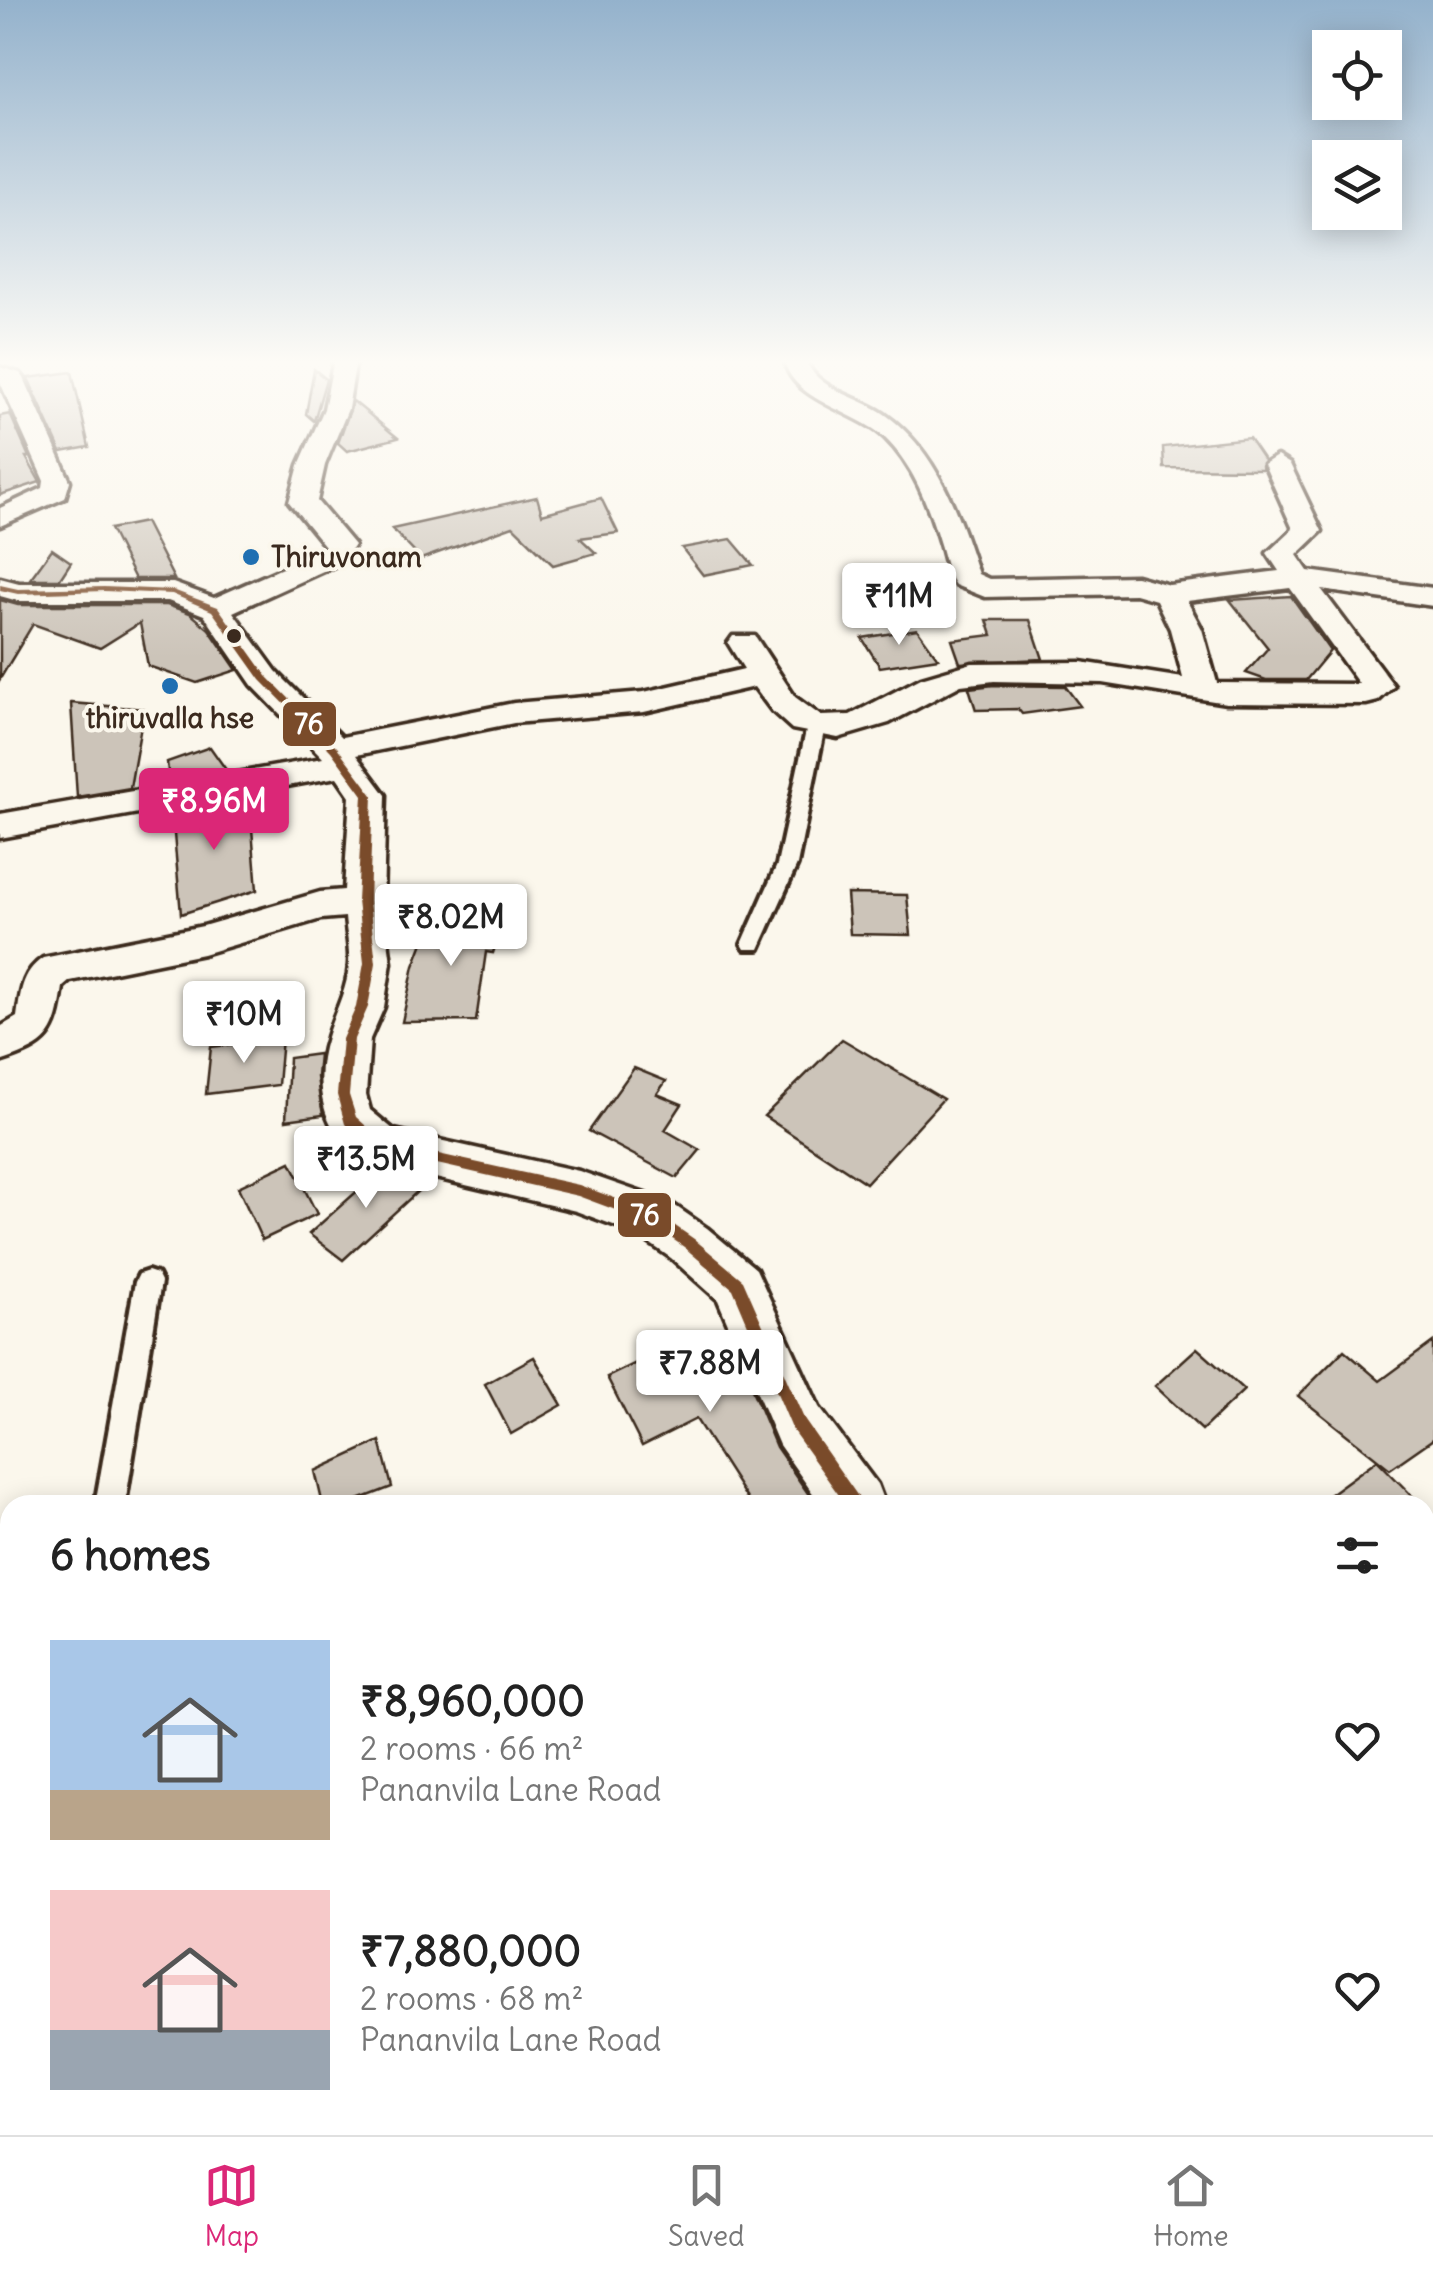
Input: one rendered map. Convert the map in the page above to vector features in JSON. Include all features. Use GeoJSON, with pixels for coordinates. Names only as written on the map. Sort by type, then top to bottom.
{"type":"FeatureCollection","features":[{"type":"Feature","properties":{"kind":"street"},"geometry":{"type":"LineString","coordinates":[[0,518],[56,492],[57,481],[47,459]]}},
{"type":"Feature","properties":{"kind":"street"},"geometry":{"type":"LineString","coordinates":[[215,608],[332,556],[340,545],[302,502],[315,459]]}},
{"type":"Feature","properties":{"kind":"street"},"geometry":{"type":"LineString","coordinates":[[913,459],[941,501],[964,578],[985,588],[1136,585],[1168,594],[1298,578],[1433,597]]}},
{"type":"Feature","properties":{"kind":"street"},"geometry":{"type":"LineString","coordinates":[[744,643],[794,718],[816,726],[839,727],[871,720],[951,675],[1030,668],[1145,678],[1204,692],[1366,694],[1378,686],[1281,553],[1308,531],[1278,464]]}},
{"type":"Feature","properties":{"kind":"street"},"geometry":{"type":"LineString","coordinates":[[0,588],[18,592],[173,592],[215,608],[264,678],[340,757],[368,795],[362,901],[370,963],[362,1007],[348,1039],[343,1095],[350,1120],[380,1146],[579,1191],[653,1218],[689,1243],[738,1285],[799,1426],[849,1495]]}},
{"type":"Feature","properties":{"kind":"street"},"geometry":{"type":"LineString","coordinates":[[1168,594],[1186,629],[1204,692]]}},
{"type":"Feature","properties":{"kind":"street"},"geometry":{"type":"LineString","coordinates":[[0,826],[340,757],[514,713],[644,702],[767,674]]}},
{"type":"Feature","properties":{"kind":"street"},"geometry":{"type":"LineString","coordinates":[[0,1045],[22,1038],[39,1023],[38,998],[43,982],[48,973],[58,969],[204,940],[320,906],[362,901]]}},
{"type":"Feature","properties":{"kind":"lane"},"geometry":{"type":"LineString","coordinates":[[752,944],[787,865],[816,726]]}},
{"type":"Feature","properties":{"kind":"lane"},"geometry":{"type":"LineString","coordinates":[[112,1495],[148,1282]]}},
{"type":"Feature","properties":{"kind":"building"},"geometry":{"type":"Polygon","coordinates":[[[0,459],[27,459],[40,482],[0,495],[0,459]]]}},
{"type":"Feature","properties":{"kind":"building"},"geometry":{"type":"Polygon","coordinates":[[[1164,459],[1264,460],[1262,469],[1164,468],[1164,459]]]}},
{"type":"Feature","properties":{"kind":"building"},"geometry":{"type":"Polygon","coordinates":[[[537,497],[542,514],[601,498],[618,533],[580,538],[596,553],[553,565],[513,526],[421,559],[392,529],[537,497]]]}},
{"type":"Feature","properties":{"kind":"building"},"geometry":{"type":"Polygon","coordinates":[[[145,522],[174,579],[135,579],[110,529],[145,522]]]}},
{"type":"Feature","properties":{"kind":"building"},"geometry":{"type":"Polygon","coordinates":[[[731,539],[753,565],[703,575],[682,548],[731,539]]]}},
{"type":"Feature","properties":{"kind":"building"},"geometry":{"type":"Polygon","coordinates":[[[52,549],[71,562],[60,579],[30,579],[52,549]]]}},
{"type":"Feature","properties":{"kind":"building"},"geometry":{"type":"Polygon","coordinates":[[[1291,596],[1330,651],[1306,680],[1266,680],[1246,673],[1268,648],[1230,600],[1291,596]]]}},
{"type":"Feature","properties":{"kind":"building"},"geometry":{"type":"Polygon","coordinates":[[[0,600],[18,605],[167,605],[190,613],[209,629],[237,670],[197,683],[148,666],[140,623],[100,648],[33,624],[0,679],[0,600]]]}},
{"type":"Feature","properties":{"kind":"building"},"geometry":{"type":"Polygon","coordinates":[[[987,620],[1030,620],[1043,659],[960,663],[952,640],[992,635],[987,620]]]}},
{"type":"Feature","properties":{"kind":"building"},"geometry":{"type":"Polygon","coordinates":[[[917,629],[938,658],[880,667],[862,638],[917,629]]]}},
{"type":"Feature","properties":{"kind":"building"},"geometry":{"type":"Polygon","coordinates":[[[1065,686],[1080,706],[1022,714],[1018,709],[976,710],[969,688],[1065,686]]]}},
{"type":"Feature","properties":{"kind":"building"},"geometry":{"type":"Polygon","coordinates":[[[71,703],[144,709],[130,788],[77,797],[71,703]]]}},
{"type":"Feature","properties":{"kind":"building"},"geometry":{"type":"Polygon","coordinates":[[[210,747],[227,771],[169,781],[167,762],[210,747]]]}},
{"type":"Feature","properties":{"kind":"building"},"geometry":{"type":"Polygon","coordinates":[[[245,797],[250,804],[257,890],[181,914],[172,811],[245,797]]]}},
{"type":"Feature","properties":{"kind":"building"},"geometry":{"type":"Polygon","coordinates":[[[847,894],[907,895],[911,935],[850,934],[847,894]]]}},
{"type":"Feature","properties":{"kind":"building"},"geometry":{"type":"Polygon","coordinates":[[[434,914],[504,919],[493,953],[486,952],[476,1021],[402,1022],[414,966],[434,914]]]}},
{"type":"Feature","properties":{"kind":"building"},"geometry":{"type":"Polygon","coordinates":[[[282,1038],[278,1085],[206,1094],[211,1047],[282,1038]]]}},
{"type":"Feature","properties":{"kind":"building"},"geometry":{"type":"Polygon","coordinates":[[[842,1039],[943,1099],[866,1183],[764,1116],[842,1039]]]}},
{"type":"Feature","properties":{"kind":"building"},"geometry":{"type":"Polygon","coordinates":[[[319,1054],[317,1077],[323,1115],[286,1120],[289,1058],[319,1054]]]}},
{"type":"Feature","properties":{"kind":"building"},"geometry":{"type":"Polygon","coordinates":[[[634,1068],[666,1081],[657,1094],[682,1104],[665,1130],[700,1150],[677,1178],[589,1131],[634,1068]]]}},
{"type":"Feature","properties":{"kind":"building"},"geometry":{"type":"Polygon","coordinates":[[[291,1162],[317,1214],[262,1240],[238,1187],[291,1162]]]}},
{"type":"Feature","properties":{"kind":"building"},"geometry":{"type":"Polygon","coordinates":[[[382,1169],[430,1180],[343,1260],[309,1234],[382,1169]]]}},
{"type":"Feature","properties":{"kind":"building"},"geometry":{"type":"Polygon","coordinates":[[[719,1328],[737,1354],[776,1447],[809,1495],[745,1495],[696,1419],[642,1446],[607,1377],[661,1351],[665,1360],[719,1328]]]}},
{"type":"Feature","properties":{"kind":"building"},"geometry":{"type":"Polygon","coordinates":[[[1433,1342],[1433,1439],[1390,1469],[1298,1396],[1344,1350],[1380,1381],[1433,1342]]]}},
{"type":"Feature","properties":{"kind":"building"},"geometry":{"type":"Polygon","coordinates":[[[1197,1348],[1244,1390],[1202,1430],[1155,1386],[1197,1348]]]}},
{"type":"Feature","properties":{"kind":"building"},"geometry":{"type":"Polygon","coordinates":[[[534,1357],[562,1405],[511,1434],[485,1384],[534,1357]]]}},
{"type":"Feature","properties":{"kind":"building"},"geometry":{"type":"Polygon","coordinates":[[[380,1441],[392,1487],[371,1495],[321,1495],[315,1471],[380,1441]]]}},
{"type":"Feature","properties":{"kind":"building"},"geometry":{"type":"Polygon","coordinates":[[[1377,1460],[1411,1495],[1329,1495],[1377,1460]]]}},
{"type":"Feature","properties":{"kind":"transit line","name":"76"},"geometry":{"type":"LineString","coordinates":[[0,587],[18,592],[173,592],[215,609],[264,678],[334,749],[368,795],[363,901],[370,963],[362,1007],[348,1039],[343,1095],[350,1120],[380,1146],[579,1191],[653,1218],[689,1243],[738,1285],[799,1426],[849,1495]]}},
{"type":"Feature","properties":{"kind":"place","name":"Thiruvonam"},"geometry":{"type":"Point","coordinates":[251,557]}},
{"type":"Feature","properties":{"kind":"place","name":"thiruvalla hse"},"geometry":{"type":"Point","coordinates":[170,686]}}]}
